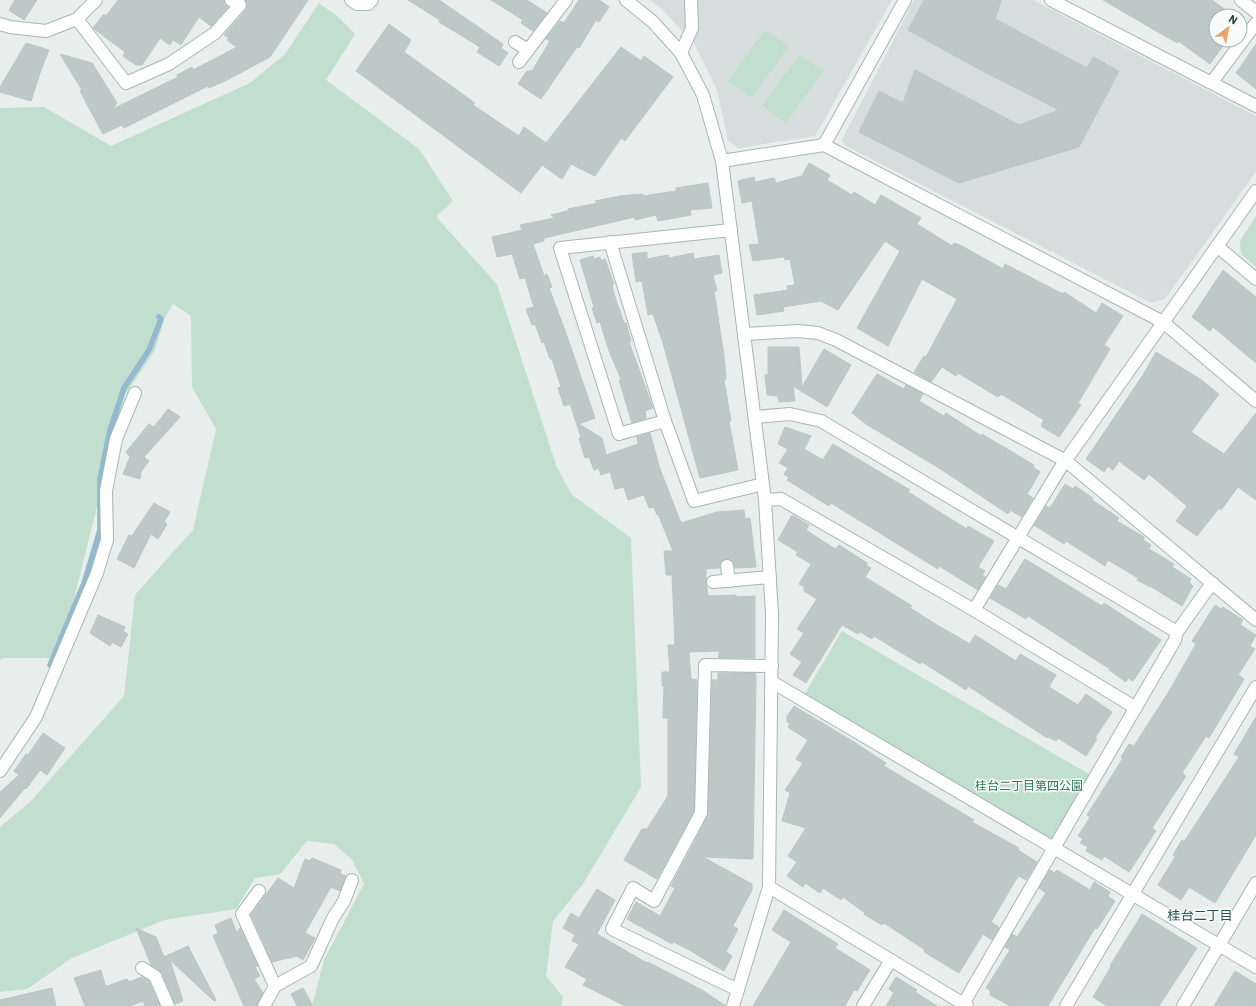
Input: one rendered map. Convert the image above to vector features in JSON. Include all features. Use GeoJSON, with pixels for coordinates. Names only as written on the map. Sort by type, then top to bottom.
{"type":"FeatureCollection","features":[{"type":"Feature","properties":{"kind":"street"},"geometry":{"type":"LineString","coordinates":[[0,24],[10,27],[46,31],[77,19],[96,0]]}},
{"type":"Feature","properties":{"kind":"street"},"geometry":{"type":"LineString","coordinates":[[77,19],[126,83],[169,64],[215,33],[240,5],[231,0]]}},
{"type":"Feature","properties":{"kind":"street"},"geometry":{"type":"LineString","coordinates":[[351,0],[357,4],[368,4],[372,0]]}},
{"type":"Feature","properties":{"kind":"street"},"geometry":{"type":"LineString","coordinates":[[519,62],[566,0]]}},
{"type":"Feature","properties":{"kind":"street"},"geometry":{"type":"LineString","coordinates":[[626,0],[653,22],[681,53],[703,94],[722,161],[765,500],[770,577],[772,666],[769,887],[732,1006]]}},
{"type":"Feature","properties":{"kind":"street"},"geometry":{"type":"LineString","coordinates":[[681,53],[692,28],[691,0]]}},
{"type":"Feature","properties":{"kind":"street"},"geometry":{"type":"LineString","coordinates":[[824,145],[905,0]]}},
{"type":"Feature","properties":{"kind":"street"},"geometry":{"type":"LineString","coordinates":[[1051,0],[1256,106]]}},
{"type":"Feature","properties":{"kind":"street"},"geometry":{"type":"LineString","coordinates":[[1242,0],[1256,12]]}},
{"type":"Feature","properties":{"kind":"street"},"geometry":{"type":"LineString","coordinates":[[1212,82],[1256,23]]}},
{"type":"Feature","properties":{"kind":"street"},"geometry":{"type":"LineString","coordinates":[[515,42],[528,50]]}},
{"type":"Feature","properties":{"kind":"street"},"geometry":{"type":"LineString","coordinates":[[722,161],[824,145],[1163,322],[1256,401]]}},
{"type":"Feature","properties":{"kind":"street"},"geometry":{"type":"LineString","coordinates":[[974,610],[1066,461],[1256,191]]}},
{"type":"Feature","properties":{"kind":"street"},"geometry":{"type":"LineString","coordinates":[[665,420],[619,434],[560,248],[731,230]]}},
{"type":"Feature","properties":{"kind":"street"},"geometry":{"type":"LineString","coordinates":[[610,242],[665,420],[694,501],[763,484]]}},
{"type":"Feature","properties":{"kind":"street"},"geometry":{"type":"LineString","coordinates":[[1217,246],[1256,279]]}},
{"type":"Feature","properties":{"kind":"street"},"geometry":{"type":"LineString","coordinates":[[745,334],[798,330],[818,333],[836,340],[1066,461],[1256,620]]}},
{"type":"Feature","properties":{"kind":"street"},"geometry":{"type":"LineString","coordinates":[[0,770],[36,717],[97,573],[107,540],[106,491],[116,439],[135,393]]}},
{"type":"Feature","properties":{"kind":"street"},"geometry":{"type":"LineString","coordinates":[[755,417],[790,414],[821,421],[1177,632]]}},
{"type":"Feature","properties":{"kind":"street"},"geometry":{"type":"LineString","coordinates":[[765,500],[781,499],[974,610],[1136,708]]}},
{"type":"Feature","properties":{"kind":"street"},"geometry":{"type":"LineString","coordinates":[[727,566],[729,580]]}},
{"type":"Feature","properties":{"kind":"street"},"geometry":{"type":"LineString","coordinates":[[713,582],[770,577]]}},
{"type":"Feature","properties":{"kind":"street"},"geometry":{"type":"LineString","coordinates":[[769,887],[964,1005],[1175,640],[1177,632],[1212,584]]}},
{"type":"Feature","properties":{"kind":"street"},"geometry":{"type":"LineString","coordinates":[[738,990],[612,929],[633,888],[654,901],[701,813],[705,665],[772,666]]}},
{"type":"Feature","properties":{"kind":"street"},"geometry":{"type":"LineString","coordinates":[[772,682],[1256,967]]}},
{"type":"Feature","properties":{"kind":"street"},"geometry":{"type":"LineString","coordinates":[[1066,1006],[1256,687]]}},
{"type":"Feature","properties":{"kind":"street"},"geometry":{"type":"LineString","coordinates":[[264,1006],[275,986],[312,966],[352,880]]}},
{"type":"Feature","properties":{"kind":"street"},"geometry":{"type":"LineString","coordinates":[[1184,1006],[1256,883]]}},
{"type":"Feature","properties":{"kind":"street"},"geometry":{"type":"LineString","coordinates":[[259,891],[242,914],[275,986]]}},
{"type":"Feature","properties":{"kind":"street"},"geometry":{"type":"LineString","coordinates":[[863,1006],[891,960]]}},
{"type":"Feature","properties":{"kind":"street"},"geometry":{"type":"LineString","coordinates":[[142,968],[155,976],[168,1006]]}},
{"type":"Feature","properties":{"kind":"shaded area"},"geometry":{"type":"Polygon","coordinates":[[[650,0],[892,0],[815,136],[739,148],[728,141],[717,90],[695,45],[662,9],[650,0]]]}},
{"type":"Feature","properties":{"kind":"shaded area"},"geometry":{"type":"Polygon","coordinates":[[[914,0],[1033,0],[1256,116],[1256,172],[1165,299],[1151,303],[846,146],[842,140],[914,0]]]}},
{"type":"Feature","properties":{"kind":"green space"},"geometry":{"type":"Polygon","coordinates":[[[319,3],[338,17],[355,34],[326,80],[419,149],[453,201],[436,217],[497,284],[556,465],[571,494],[631,538],[641,787],[583,884],[553,921],[546,976],[563,997],[561,1006],[312,1006],[324,960],[364,884],[352,860],[334,844],[307,841],[280,874],[255,878],[236,909],[164,920],[72,958],[27,989],[0,992],[0,827],[31,801],[124,696],[135,595],[193,530],[216,429],[192,387],[191,316],[173,304],[165,317],[155,350],[125,395],[59,658],[3,658],[0,660],[0,108],[44,107],[111,146],[250,83],[285,54],[319,3]]]}},
{"type":"Feature","properties":{"kind":"green space"},"geometry":{"type":"Polygon","coordinates":[[[765,30],[789,46],[752,98],[728,81],[765,30]]]}},
{"type":"Feature","properties":{"kind":"green space"},"geometry":{"type":"Polygon","coordinates":[[[799,55],[823,71],[786,123],[762,106],[799,55]]]}},
{"type":"Feature","properties":{"kind":"green space"},"geometry":{"type":"Polygon","coordinates":[[[1256,216],[1256,267],[1241,254],[1240,241],[1256,216]]]}},
{"type":"Feature","properties":{"kind":"green space","name":"桂台二丁目第四公園"},"geometry":{"type":"Polygon","coordinates":[[[842,631],[1094,777],[1054,847],[801,700],[842,631]]]}},
{"type":"Feature","properties":{"kind":"building"},"geometry":{"type":"Polygon","coordinates":[[[15,0],[37,0],[24,20],[9,10],[15,0]]]}},
{"type":"Feature","properties":{"kind":"building"},"geometry":{"type":"Polygon","coordinates":[[[118,0],[224,0],[228,7],[211,26],[199,17],[181,45],[173,40],[170,45],[160,38],[142,65],[136,65],[123,56],[125,52],[93,28],[104,14],[106,16],[118,0]]]}},
{"type":"Feature","properties":{"kind":"building"},"geometry":{"type":"Polygon","coordinates":[[[245,0],[308,0],[270,57],[227,80],[209,88],[208,86],[124,128],[122,125],[103,134],[80,91],[82,90],[60,54],[92,63],[117,103],[113,109],[178,77],[177,75],[192,67],[193,70],[237,47],[227,40],[229,38],[224,35],[246,10],[247,6],[245,0]]]}},
{"type":"Feature","properties":{"kind":"building"},"geometry":{"type":"Polygon","coordinates":[[[408,0],[439,0],[503,44],[501,48],[508,53],[499,66],[477,52],[480,47],[439,22],[440,20],[408,0]]]}},
{"type":"Feature","properties":{"kind":"building"},"geometry":{"type":"Polygon","coordinates":[[[491,0],[527,0],[547,13],[533,31],[521,23],[523,20],[491,0]]]}},
{"type":"Feature","properties":{"kind":"building"},"geometry":{"type":"Polygon","coordinates":[[[579,0],[599,0],[609,7],[599,22],[596,20],[579,48],[577,47],[541,99],[518,84],[527,71],[532,71],[550,41],[546,39],[560,21],[564,23],[579,0]]]}},
{"type":"Feature","properties":{"kind":"building"},"geometry":{"type":"Polygon","coordinates":[[[924,0],[1001,0],[995,19],[1087,68],[1093,57],[1119,71],[1079,147],[959,183],[859,132],[879,91],[903,103],[915,70],[1019,125],[1059,110],[979,69],[908,30],[924,0]]]}},
{"type":"Feature","properties":{"kind":"building"},"geometry":{"type":"Polygon","coordinates":[[[1103,0],[1212,0],[1223,8],[1208,8],[1208,48],[1221,48],[1210,64],[1178,41],[1177,43],[1103,0]]]}},
{"type":"Feature","properties":{"kind":"building"},"geometry":{"type":"Polygon","coordinates":[[[389,24],[411,40],[404,52],[475,103],[473,105],[519,136],[524,127],[546,143],[621,47],[641,61],[644,56],[673,77],[625,141],[621,138],[595,176],[571,164],[562,179],[542,165],[521,193],[356,71],[389,24]]]}},
{"type":"Feature","properties":{"kind":"building"},"geometry":{"type":"Polygon","coordinates":[[[26,43],[49,50],[31,101],[0,92],[0,87],[26,43]]]}},
{"type":"Feature","properties":{"kind":"building"},"geometry":{"type":"Polygon","coordinates":[[[1256,44],[1256,89],[1236,73],[1256,44]]]}},
{"type":"Feature","properties":{"kind":"building"},"geometry":{"type":"Polygon","coordinates":[[[809,163],[830,175],[827,180],[852,195],[854,192],[875,205],[881,195],[921,218],[917,224],[952,246],[954,243],[960,245],[1003,269],[1005,264],[1063,294],[1064,292],[1096,313],[1102,303],[1123,316],[1104,345],[1110,349],[1078,403],[1081,405],[1059,437],[1041,426],[1044,420],[1001,394],[998,397],[958,373],[956,376],[942,367],[931,382],[914,372],[924,356],[926,357],[957,299],[922,279],[888,346],[857,328],[900,251],[885,241],[838,310],[821,301],[783,307],[784,311],[757,315],[754,295],[788,290],[787,286],[795,285],[790,259],[785,260],[784,257],[753,261],[749,245],[759,244],[752,201],[742,203],[738,181],[754,177],[755,182],[774,178],[776,183],[802,176],[809,163]]]}},
{"type":"Feature","properties":{"kind":"building"},"geometry":{"type":"Polygon","coordinates":[[[708,183],[712,208],[690,210],[691,215],[658,221],[656,215],[635,220],[635,217],[544,238],[544,241],[533,244],[544,276],[547,274],[552,287],[549,288],[595,418],[579,424],[602,438],[606,455],[638,444],[637,437],[650,433],[660,469],[681,523],[717,512],[744,510],[745,519],[750,518],[756,567],[735,568],[733,561],[726,559],[720,563],[720,568],[706,569],[706,582],[708,596],[755,596],[755,658],[719,658],[719,651],[689,652],[691,679],[697,680],[694,811],[657,879],[624,860],[642,829],[647,829],[668,796],[668,718],[663,718],[664,686],[662,686],[662,672],[670,672],[668,645],[675,645],[672,575],[666,575],[664,551],[673,551],[658,514],[657,515],[654,507],[649,508],[644,495],[628,500],[624,487],[615,489],[610,472],[601,475],[599,468],[594,470],[589,457],[585,458],[579,438],[581,437],[570,404],[564,406],[558,388],[561,387],[552,359],[550,359],[544,342],[542,343],[535,324],[532,325],[526,309],[534,307],[525,278],[520,279],[512,254],[497,257],[492,237],[522,230],[520,225],[555,218],[551,215],[568,211],[568,209],[598,203],[595,201],[620,196],[643,194],[643,196],[676,191],[676,188],[708,183]]]}},
{"type":"Feature","properties":{"kind":"building"},"geometry":{"type":"Polygon","coordinates":[[[647,252],[647,259],[668,255],[669,258],[693,253],[694,259],[719,255],[722,273],[713,275],[717,291],[714,291],[724,356],[726,379],[724,380],[731,421],[729,421],[738,470],[700,478],[663,343],[653,314],[648,315],[642,281],[636,282],[632,254],[647,252]]]}},
{"type":"Feature","properties":{"kind":"building"},"geometry":{"type":"Polygon","coordinates":[[[593,256],[594,259],[600,257],[601,261],[605,259],[614,284],[612,285],[614,294],[624,323],[626,323],[631,341],[629,342],[653,408],[645,411],[646,418],[632,423],[619,380],[621,379],[609,351],[600,322],[597,323],[592,308],[594,307],[580,260],[593,256]]]}},
{"type":"Feature","properties":{"kind":"building"},"geometry":{"type":"Polygon","coordinates":[[[1223,270],[1256,297],[1256,363],[1213,327],[1210,331],[1192,317],[1223,270]]]}},
{"type":"Feature","properties":{"kind":"building"},"geometry":{"type":"Polygon","coordinates":[[[768,347],[799,347],[802,387],[824,349],[851,365],[827,407],[793,386],[795,401],[779,402],[778,396],[767,395],[765,375],[768,375],[768,347]]]}},
{"type":"Feature","properties":{"kind":"building"},"geometry":{"type":"Polygon","coordinates":[[[1156,352],[1200,379],[1219,394],[1191,432],[1224,454],[1256,413],[1256,500],[1238,487],[1221,510],[1219,508],[1197,536],[1176,521],[1187,506],[1149,474],[1144,480],[1119,461],[1113,470],[1108,466],[1104,472],[1086,459],[1143,375],[1156,352]]]}},
{"type":"Feature","properties":{"kind":"building"},"geometry":{"type":"Polygon","coordinates":[[[877,374],[904,389],[906,385],[923,394],[919,401],[944,416],[946,413],[981,436],[982,434],[1034,465],[1033,467],[1040,472],[1027,494],[1033,498],[1022,517],[1010,510],[1008,514],[942,470],[866,424],[852,413],[877,374]]]}},
{"type":"Feature","properties":{"kind":"building"},"geometry":{"type":"Polygon","coordinates":[[[168,409],[180,417],[144,457],[149,461],[141,472],[140,479],[123,474],[130,457],[126,452],[149,424],[154,427],[168,409]]]}},
{"type":"Feature","properties":{"kind":"building"},"geometry":{"type":"Polygon","coordinates":[[[785,427],[811,436],[804,449],[823,460],[833,444],[910,490],[908,492],[967,529],[968,526],[994,541],[978,567],[985,571],[982,575],[985,577],[978,590],[939,566],[938,569],[831,503],[829,506],[787,480],[789,478],[784,474],[788,468],[779,463],[788,449],[778,444],[785,427]]]}},
{"type":"Feature","properties":{"kind":"building"},"geometry":{"type":"Polygon","coordinates":[[[1065,484],[1073,489],[1075,486],[1093,498],[1092,500],[1119,518],[1117,521],[1144,537],[1143,540],[1151,545],[1149,549],[1174,564],[1172,567],[1191,579],[1189,582],[1193,586],[1182,606],[1150,586],[1137,580],[1138,578],[1108,560],[1105,566],[1066,541],[1064,544],[1034,525],[1046,506],[1050,508],[1065,484]]]}},
{"type":"Feature","properties":{"kind":"building"},"geometry":{"type":"Polygon","coordinates":[[[154,503],[170,512],[164,522],[167,524],[158,539],[151,534],[134,568],[117,559],[129,535],[132,536],[154,503]]]}},
{"type":"Feature","properties":{"kind":"building"},"geometry":{"type":"Polygon","coordinates":[[[792,515],[809,525],[806,530],[832,547],[836,549],[839,545],[867,563],[867,566],[871,568],[865,577],[912,606],[910,608],[937,625],[970,644],[975,635],[1016,661],[1020,654],[1056,675],[1049,687],[1078,705],[1086,694],[1112,712],[1095,738],[1097,739],[1086,756],[1058,738],[1056,741],[1048,737],[1047,738],[968,686],[966,690],[922,662],[920,664],[874,636],[872,639],[860,632],[858,634],[842,625],[806,683],[793,675],[802,662],[790,654],[804,633],[797,629],[817,599],[804,591],[804,587],[799,584],[811,564],[796,555],[798,552],[778,540],[792,515]]]}},
{"type":"Feature","properties":{"kind":"building"},"geometry":{"type":"Polygon","coordinates":[[[1025,559],[1102,606],[1104,603],[1161,640],[1133,681],[1128,678],[1126,682],[1109,670],[1110,669],[1028,616],[1026,619],[990,598],[998,585],[1006,589],[1025,559]]]}},
{"type":"Feature","properties":{"kind":"building"},"geometry":{"type":"Polygon","coordinates":[[[1215,605],[1221,609],[1223,607],[1243,620],[1240,625],[1256,635],[1250,646],[1255,649],[1238,675],[1244,679],[1209,738],[1206,736],[1182,773],[1186,776],[1152,828],[1156,831],[1129,872],[1104,856],[1102,860],[1086,851],[1088,847],[1080,843],[1083,839],[1078,836],[1090,817],[1087,815],[1123,758],[1121,757],[1129,744],[1134,746],[1168,693],[1196,644],[1192,641],[1215,605]]]}},
{"type":"Feature","properties":{"kind":"building"},"geometry":{"type":"Polygon","coordinates":[[[98,615],[125,627],[123,631],[128,634],[121,647],[112,642],[110,646],[90,633],[98,615]]]}},
{"type":"Feature","properties":{"kind":"building"},"geometry":{"type":"Polygon","coordinates":[[[718,673],[755,673],[756,677],[753,859],[703,857],[752,884],[752,890],[733,926],[738,929],[726,952],[732,956],[724,971],[691,951],[674,942],[672,944],[627,919],[636,902],[660,916],[675,888],[671,886],[708,816],[712,680],[718,680],[718,673]]]}},
{"type":"Feature","properties":{"kind":"building"},"geometry":{"type":"Polygon","coordinates":[[[794,706],[854,742],[886,763],[884,766],[974,820],[972,822],[1019,848],[1018,850],[1037,862],[1026,880],[1019,876],[1015,881],[991,922],[999,927],[992,940],[983,934],[959,973],[924,952],[925,950],[884,923],[882,925],[864,914],[865,913],[843,897],[841,900],[823,888],[820,893],[805,883],[803,887],[787,876],[797,862],[788,856],[806,828],[782,821],[790,793],[785,790],[803,763],[796,759],[808,740],[788,727],[790,724],[787,722],[787,716],[794,706]]]}},
{"type":"Feature","properties":{"kind":"building"},"geometry":{"type":"Polygon","coordinates":[[[1256,717],[1256,835],[1215,903],[1189,887],[1181,900],[1158,885],[1175,857],[1173,855],[1182,840],[1184,842],[1239,757],[1234,754],[1256,717]]]}},
{"type":"Feature","properties":{"kind":"building"},"geometry":{"type":"Polygon","coordinates":[[[43,733],[65,748],[47,775],[40,770],[26,789],[25,788],[0,818],[0,792],[19,775],[14,771],[26,754],[28,755],[43,733]]]}},
{"type":"Feature","properties":{"kind":"building"},"geometry":{"type":"Polygon","coordinates":[[[312,858],[341,870],[340,874],[346,876],[340,891],[331,887],[305,933],[315,938],[303,960],[297,956],[272,962],[251,915],[278,878],[294,888],[305,859],[310,861],[312,858]]]}},
{"type":"Feature","properties":{"kind":"building"},"geometry":{"type":"Polygon","coordinates":[[[1050,870],[1054,873],[1057,870],[1090,890],[1094,882],[1110,892],[1108,896],[1115,901],[1097,929],[1095,928],[1048,1006],[1010,1006],[990,995],[990,990],[986,988],[1010,950],[1005,947],[1012,934],[1017,937],[1046,893],[1039,888],[1050,870]]]}},
{"type":"Feature","properties":{"kind":"building"},"geometry":{"type":"Polygon","coordinates":[[[597,889],[615,900],[597,934],[647,963],[648,962],[702,990],[726,1006],[625,1006],[583,985],[587,979],[565,967],[579,944],[572,941],[575,935],[563,928],[571,913],[579,918],[597,889]]]}},
{"type":"Feature","properties":{"kind":"building"},"geometry":{"type":"Polygon","coordinates":[[[784,910],[838,944],[835,948],[870,970],[857,991],[854,990],[845,1006],[753,1006],[791,942],[772,930],[784,910]]]}},
{"type":"Feature","properties":{"kind":"building"},"geometry":{"type":"Polygon","coordinates":[[[1142,914],[1197,948],[1159,1006],[1107,1006],[1093,997],[1142,914]]]}},
{"type":"Feature","properties":{"kind":"building"},"geometry":{"type":"Polygon","coordinates":[[[231,918],[237,933],[240,928],[258,966],[255,967],[260,976],[254,979],[263,993],[257,1006],[244,1006],[213,936],[218,933],[215,925],[231,918]]]}},
{"type":"Feature","properties":{"kind":"building"},"geometry":{"type":"Polygon","coordinates":[[[136,928],[156,937],[164,957],[188,946],[216,1000],[214,1001],[170,960],[183,1001],[175,1004],[162,973],[151,965],[136,928]]]}},
{"type":"Feature","properties":{"kind":"building"},"geometry":{"type":"Polygon","coordinates":[[[101,970],[105,985],[107,986],[127,979],[129,982],[142,977],[149,981],[160,1006],[145,1006],[143,1001],[130,1006],[85,1006],[74,978],[101,970]]]}},
{"type":"Feature","properties":{"kind":"building"},"geometry":{"type":"Polygon","coordinates":[[[1235,971],[1256,984],[1256,1006],[1214,1006],[1235,971]]]}},
{"type":"Feature","properties":{"kind":"building"},"geometry":{"type":"Polygon","coordinates":[[[896,977],[917,990],[915,992],[937,1006],[886,1006],[894,993],[889,989],[896,977]]]}},
{"type":"Feature","properties":{"kind":"building"},"geometry":{"type":"Polygon","coordinates":[[[52,988],[56,1006],[0,1006],[0,1000],[52,988]]]}},
{"type":"Feature","properties":{"kind":"building"},"geometry":{"type":"Polygon","coordinates":[[[303,988],[313,1006],[297,1006],[291,994],[303,988]]]}},
{"type":"Feature","properties":{"kind":"waterway"},"geometry":{"type":"LineString","coordinates":[[50,665],[84,583],[100,530],[100,479],[110,430],[124,388],[149,350],[161,319],[159,317]]}},
{"type":"Feature","properties":{"kind":"district","name":"桂台二丁目"},"geometry":{"type":"Point","coordinates":[1200,915]}}]}
